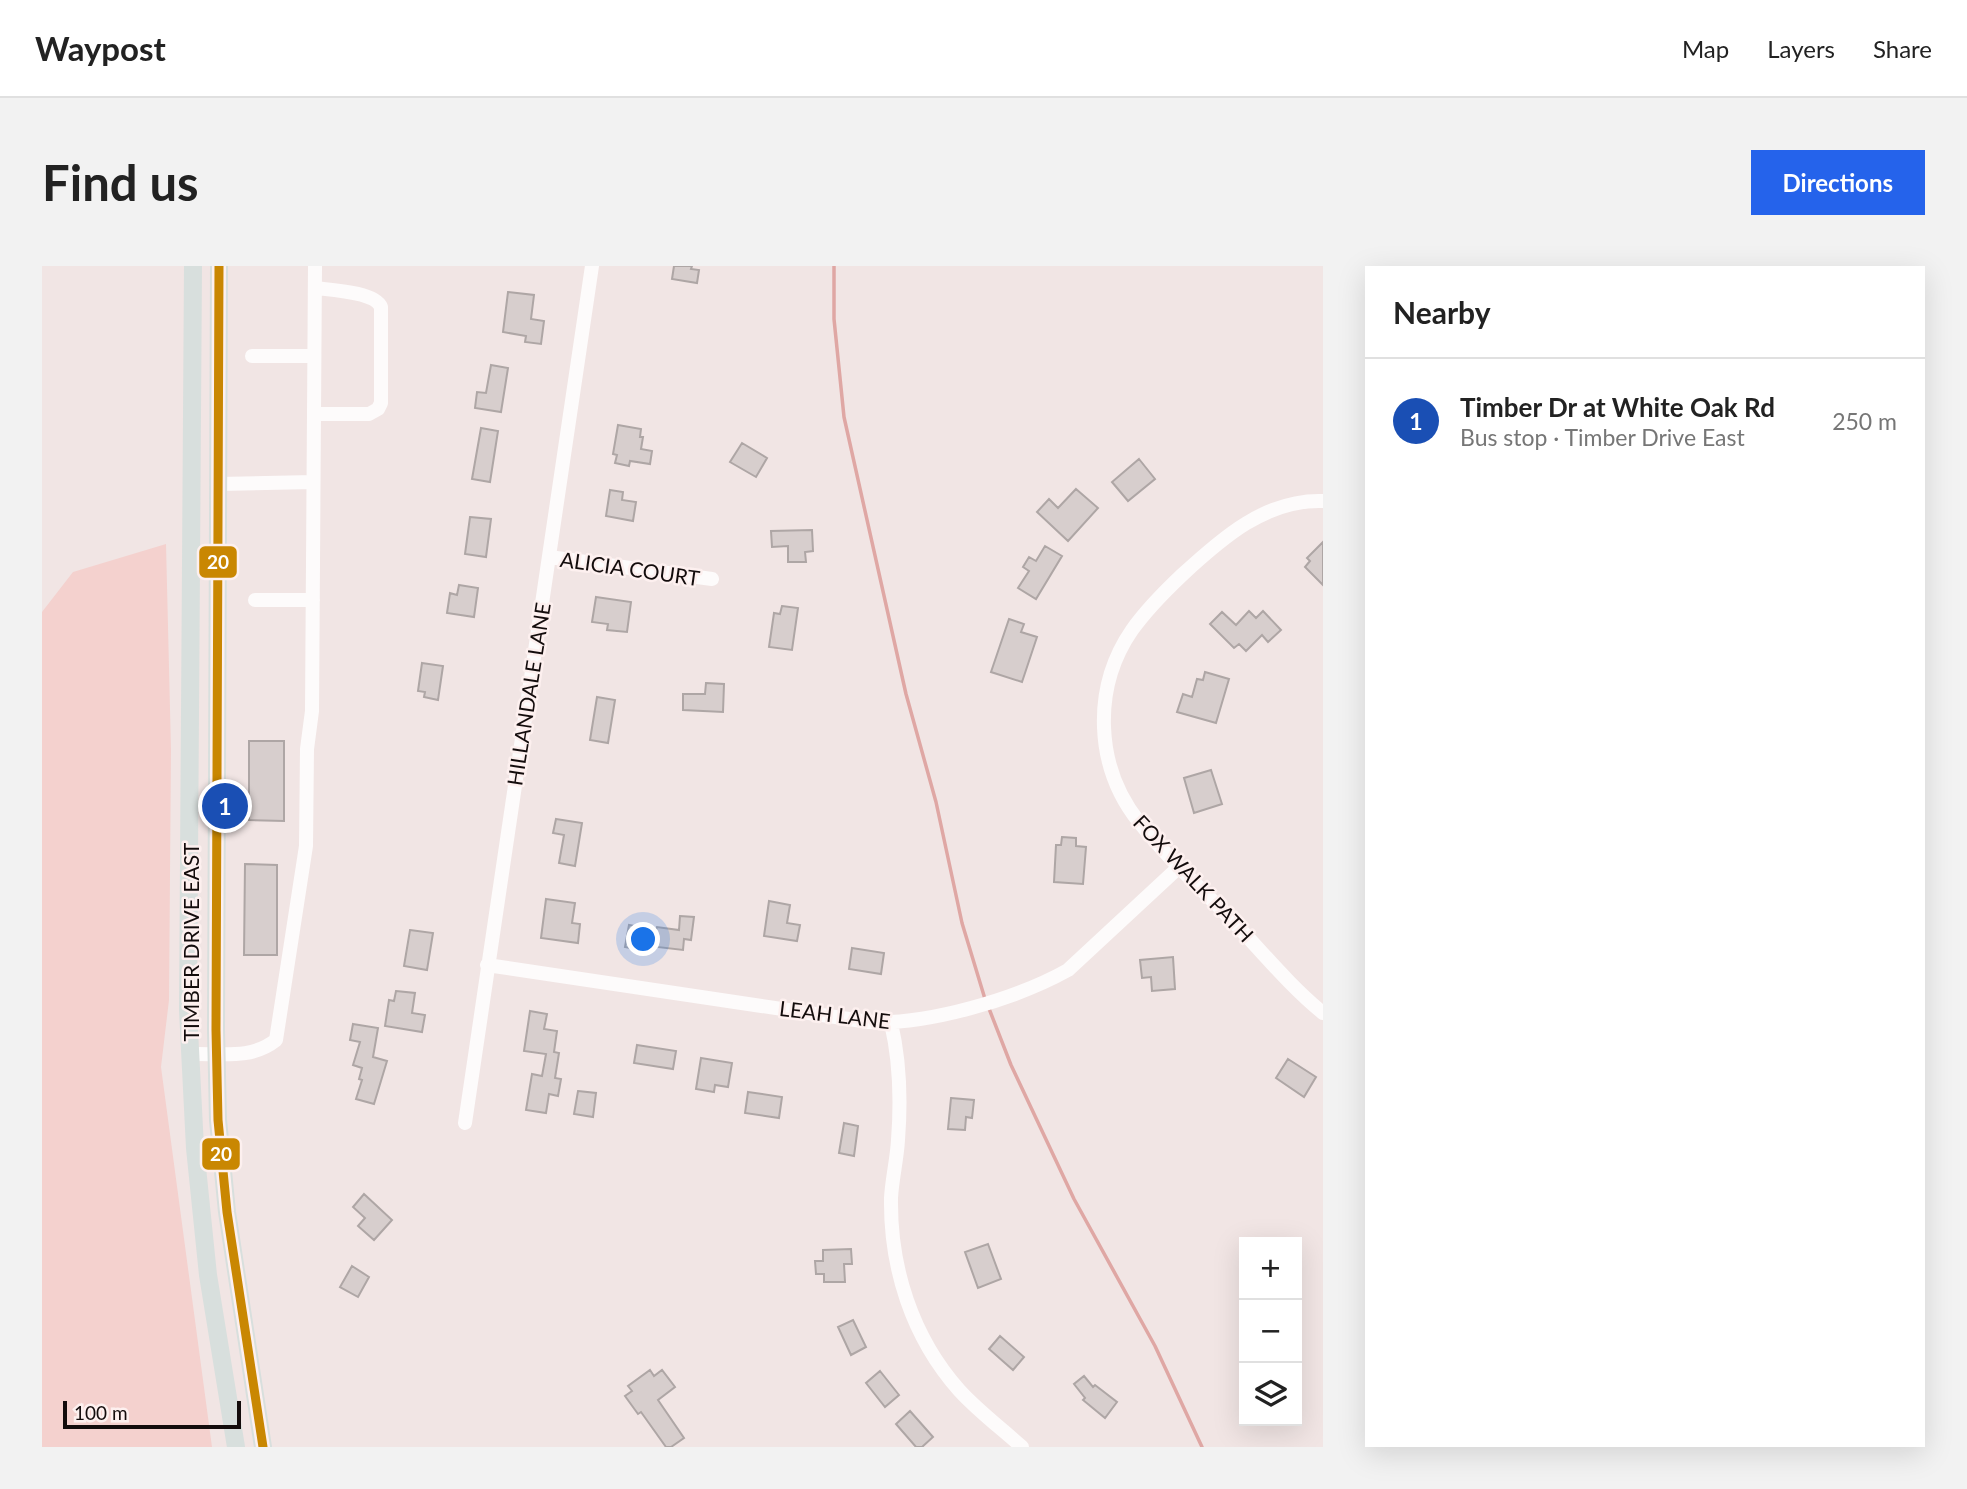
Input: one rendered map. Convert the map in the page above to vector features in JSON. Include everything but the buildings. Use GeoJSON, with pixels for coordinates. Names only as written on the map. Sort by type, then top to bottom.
{"type":"FeatureCollection","features":[{"type":"Feature","properties":{"kind":"main road","name":"TIMBER DRIVE EAST"},"geometry":{"type":"LineString","coordinates":[[194,266],[188,996],[190,1054],[195,1148],[208,1275],[236,1447]]}},
{"type":"Feature","properties":{"kind":"main road"},"geometry":{"type":"LineString","coordinates":[[211,266],[218,369]]}},
{"type":"Feature","properties":{"kind":"main road","name":"TIMBER DRIVE EAST"},"geometry":{"type":"LineString","coordinates":[[219,266],[218,1120],[227,1212],[264,1447]]}},
{"type":"Feature","properties":{"kind":"street"},"geometry":{"type":"LineString","coordinates":[[190,1054],[250,1054],[264,1049],[276,1040],[306,846],[307,749],[312,711],[315,266]]}},
{"type":"Feature","properties":{"kind":"street","name":"HILLANDALE LANE"},"geometry":{"type":"LineString","coordinates":[[465,1123],[592,266]]}},
{"type":"Feature","properties":{"kind":"street"},"geometry":{"type":"LineString","coordinates":[[313,414],[374,412],[381,403],[379,302],[370,297],[315,288]]}},
{"type":"Feature","properties":{"kind":"street"},"geometry":{"type":"LineString","coordinates":[[252,356],[314,356]]}},
{"type":"Feature","properties":{"kind":"street"},"geometry":{"type":"LineString","coordinates":[[219,484],[313,482]]}},
{"type":"Feature","properties":{"kind":"street","name":"FOX WALK PATH"},"geometry":{"type":"LineString","coordinates":[[1323,501],[1283,505],[1244,524],[1191,567],[1149,608],[1131,632],[1115,661],[1105,697],[1103,720],[1111,770],[1138,821],[1179,867],[1323,1013]]}},
{"type":"Feature","properties":{"kind":"street","name":"ALICIA COURT"},"geometry":{"type":"LineString","coordinates":[[549,557],[712,579]]}},
{"type":"Feature","properties":{"kind":"street"},"geometry":{"type":"LineString","coordinates":[[254,600],[313,600]]}},
{"type":"Feature","properties":{"kind":"street","name":"LEAH LANE"},"geometry":{"type":"LineString","coordinates":[[487,965],[869,1021],[891,1023],[921,1019],[990,1001],[1053,979],[1091,951],[1179,867]]}},
{"type":"Feature","properties":{"kind":"street"},"geometry":{"type":"LineString","coordinates":[[891,1023],[898,1051],[899,1103],[891,1196],[892,1236],[904,1292],[923,1338],[946,1373],[961,1392],[1022,1447]]}},
{"type":"Feature","properties":{"kind":"shaded area"},"geometry":{"type":"Polygon","coordinates":[[[166,544],[171,750],[169,1000],[161,1067],[212,1447],[42,1447],[42,612],[73,572],[166,544]]]}},
{"type":"Feature","properties":{"kind":"waterway"},"geometry":{"type":"LineString","coordinates":[[834,266],[834,319],[844,417],[906,694],[936,802],[962,923],[985,999]]}},
{"type":"Feature","properties":{"kind":"waterway"},"geometry":{"type":"LineString","coordinates":[[988,1006],[1011,1065],[1074,1199],[1155,1346],[1202,1447]]}},
{"type":"Feature","properties":{"kind":"transit line","name":"20"},"geometry":{"type":"LineString","coordinates":[[219,266],[216,1030],[218,1120],[227,1212],[263,1447]]}},
{"type":"Feature","properties":{"kind":"place","name":"Timber Dr at White Oak Rd"},"geometry":{"type":"Point","coordinates":[225,806]}}]}
